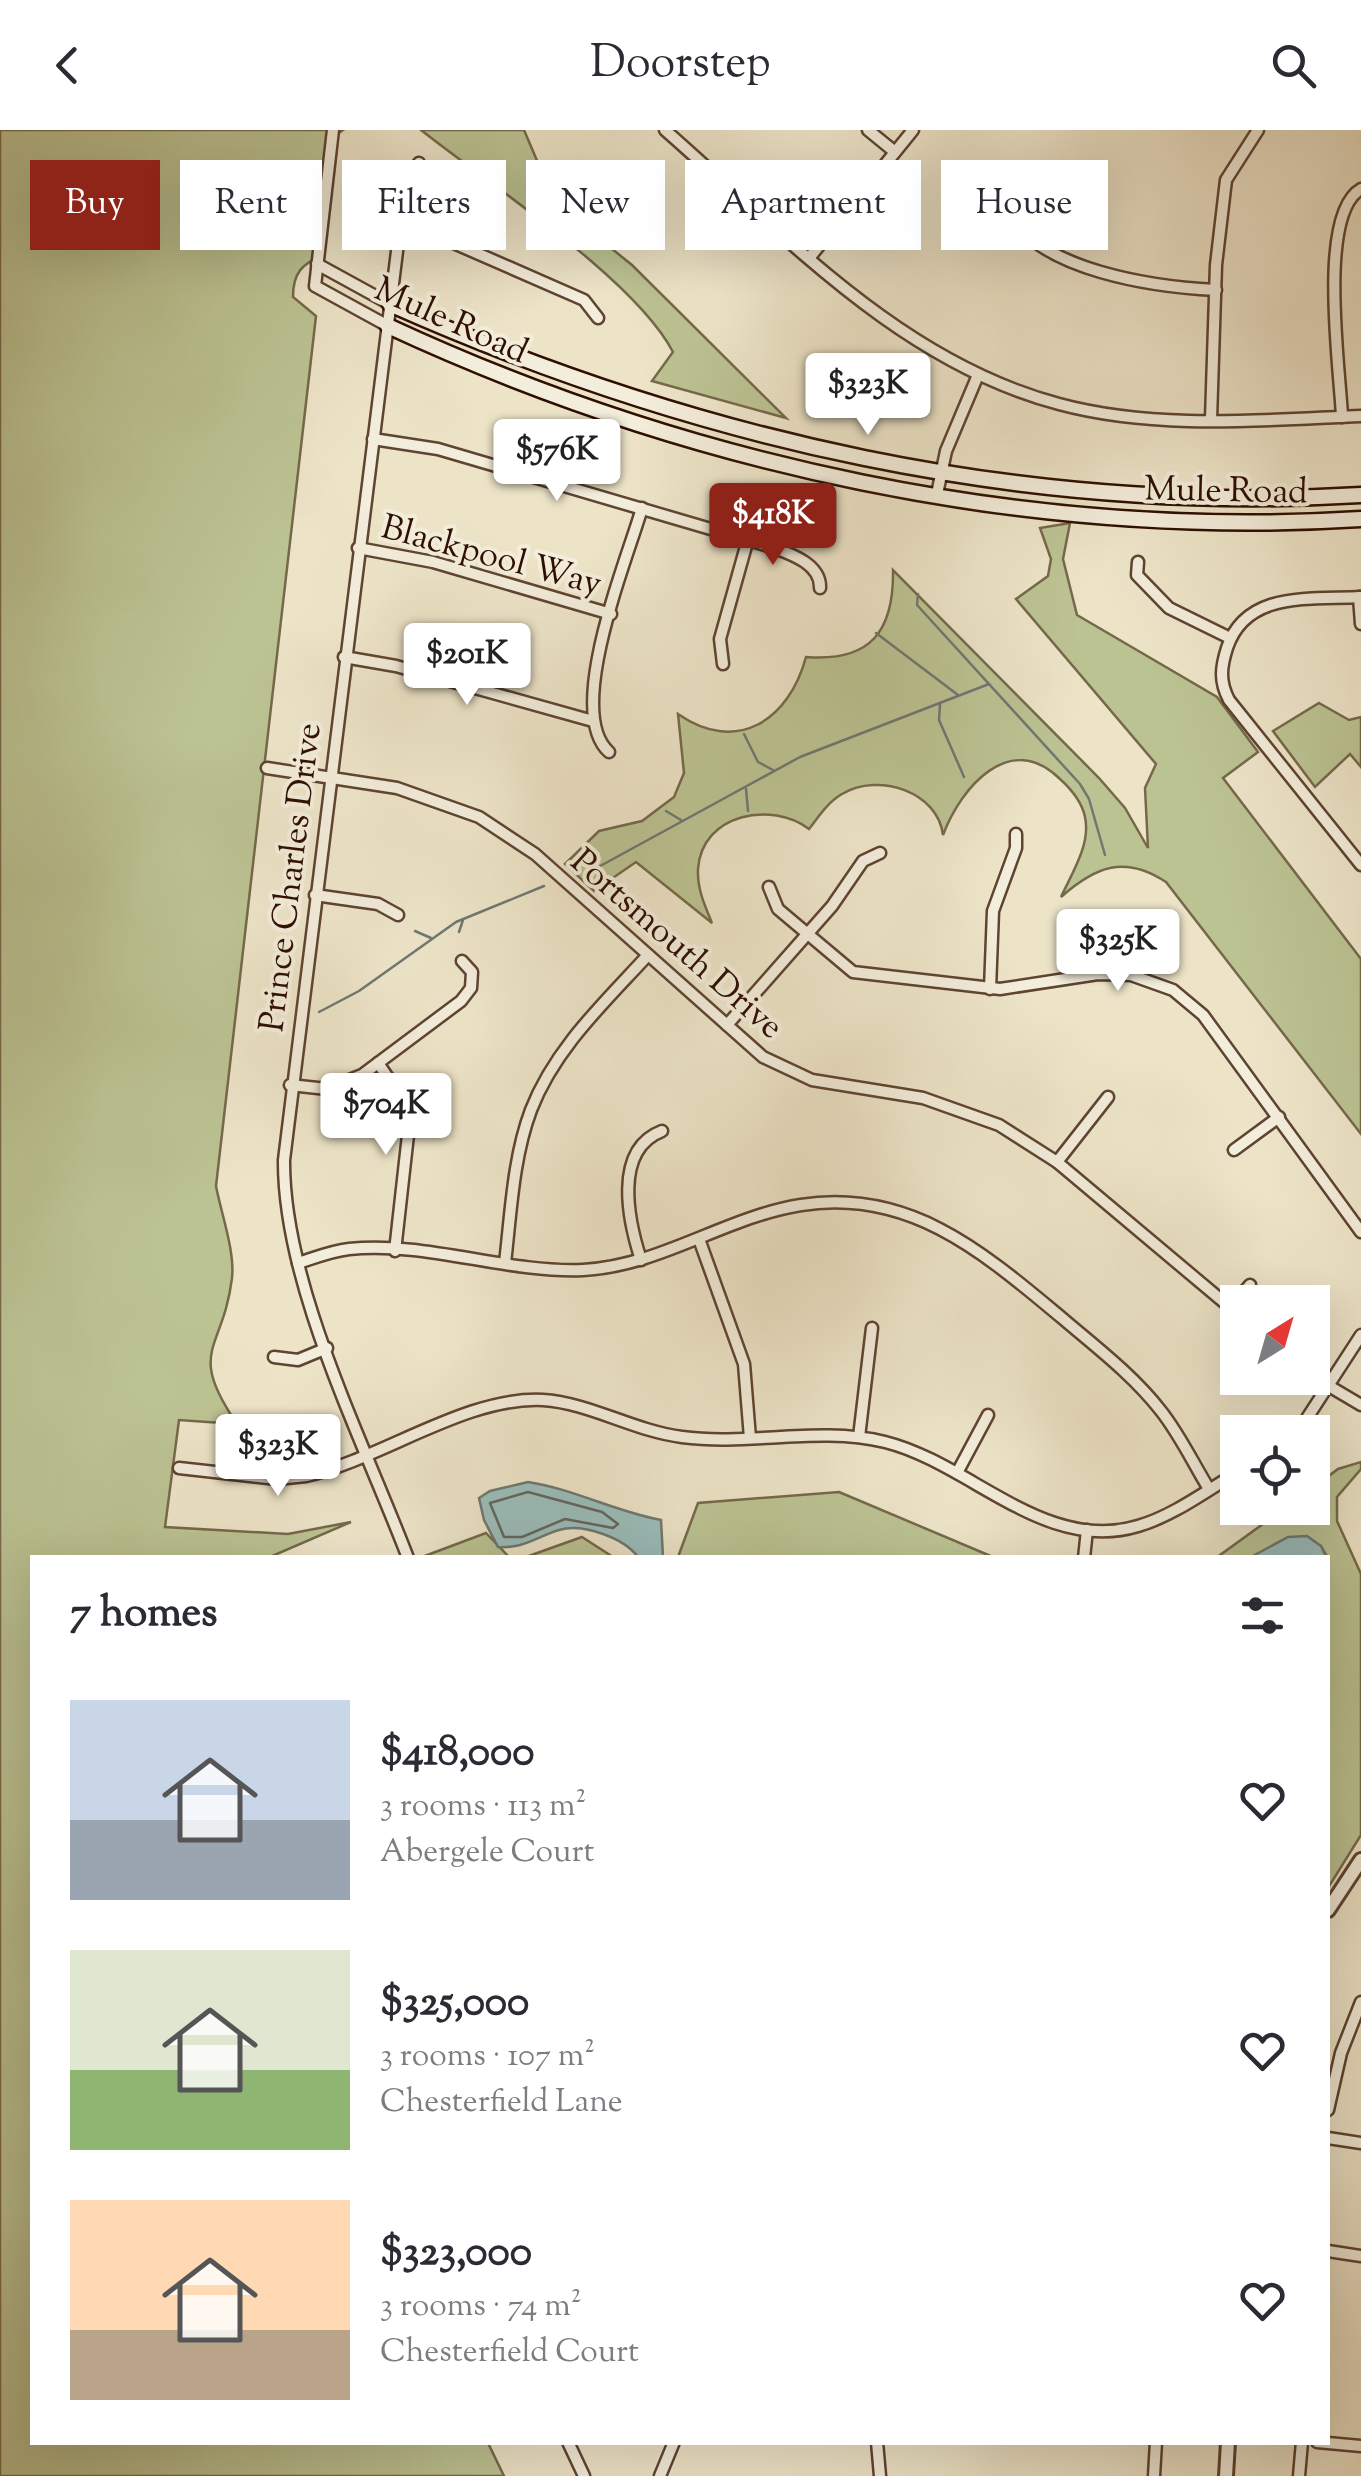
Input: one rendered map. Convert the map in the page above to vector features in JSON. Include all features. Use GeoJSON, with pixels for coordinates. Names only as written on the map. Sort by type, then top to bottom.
{"type":"FeatureCollection","features":[{"type":"Feature","properties":{"kind":"main road","name":"Mule Road"},"geometry":{"type":"LineString","coordinates":[[390,304],[616,394],[785,443],[1015,485],[1200,498],[1361,495]]}},
{"type":"Feature","properties":{"kind":"main road","name":"Mule Road"},"geometry":{"type":"LineString","coordinates":[[388,326],[518,382],[631,421],[755,457],[938,494],[1114,518],[1361,519]]}},
{"type":"Feature","properties":{"kind":"street"},"geometry":{"type":"LineString","coordinates":[[317,264],[334,130]]}},
{"type":"Feature","properties":{"kind":"street"},"geometry":{"type":"LineString","coordinates":[[665,130],[867,307],[919,344],[978,375],[1057,404],[1098,412],[1212,419],[1361,416]]}},
{"type":"Feature","properties":{"kind":"street"},"geometry":{"type":"LineString","coordinates":[[868,130],[895,152]]}},
{"type":"Feature","properties":{"kind":"street"},"geometry":{"type":"LineString","coordinates":[[810,257],[913,130]]}},
{"type":"Feature","properties":{"kind":"street"},"geometry":{"type":"LineString","coordinates":[[1212,419],[1216,290],[1226,180],[1258,130]]}},
{"type":"Feature","properties":{"kind":"street"},"geometry":{"type":"LineString","coordinates":[[1342,416],[1336,235],[1349,198],[1361,189]]}},
{"type":"Feature","properties":{"kind":"street","name":"Prince Charles Drive"},"geometry":{"type":"LineString","coordinates":[[396,250],[290,1085],[284,1178],[298,1263],[407,1555]]}},
{"type":"Feature","properties":{"kind":"street"},"geometry":{"type":"LineString","coordinates":[[469,250],[584,300],[598,318]]}},
{"type":"Feature","properties":{"kind":"street"},"geometry":{"type":"LineString","coordinates":[[1058,250],[1102,273],[1131,282],[1216,290]]}},
{"type":"Feature","properties":{"kind":"street","name":"Mule Road"},"geometry":{"type":"LineString","coordinates":[[388,326],[320,292],[315,284],[317,264],[390,304]]}},
{"type":"Feature","properties":{"kind":"street"},"geometry":{"type":"LineString","coordinates":[[938,494],[940,472],[978,375]]}},
{"type":"Feature","properties":{"kind":"street"},"geometry":{"type":"LineString","coordinates":[[373,439],[438,449],[748,539],[803,561],[817,572],[820,588]]}},
{"type":"Feature","properties":{"kind":"street"},"geometry":{"type":"LineString","coordinates":[[610,752],[600,742],[592,722],[596,670],[642,508]]}},
{"type":"Feature","properties":{"kind":"street"},"geometry":{"type":"LineString","coordinates":[[723,664],[720,638],[748,539]]}},
{"type":"Feature","properties":{"kind":"street","name":"Blackpool Way"},"geometry":{"type":"LineString","coordinates":[[358,548],[433,562],[611,614]]}},
{"type":"Feature","properties":{"kind":"street"},"geometry":{"type":"LineString","coordinates":[[1138,562],[1137,575],[1155,598],[1230,638]]}},
{"type":"Feature","properties":{"kind":"street"},"geometry":{"type":"LineString","coordinates":[[1361,624],[1360,597],[1274,603],[1241,620],[1230,638],[1221,670],[1229,700],[1361,865]]}},
{"type":"Feature","properties":{"kind":"street"},"geometry":{"type":"LineString","coordinates":[[344,657],[396,666],[592,722]]}},
{"type":"Feature","properties":{"kind":"street","name":"Portsmouth Drive"},"geometry":{"type":"LineString","coordinates":[[268,768],[415,792],[479,817],[534,854],[763,1057],[797,1075],[960,1109],[999,1125],[1057,1162],[1220,1299]]}},
{"type":"Feature","properties":{"kind":"street"},"geometry":{"type":"LineString","coordinates":[[990,989],[993,910],[1016,848],[1016,834]]}},
{"type":"Feature","properties":{"kind":"street"},"geometry":{"type":"LineString","coordinates":[[726,1025],[837,900],[862,861],[880,853]]}},
{"type":"Feature","properties":{"kind":"street"},"geometry":{"type":"LineString","coordinates":[[769,887],[774,904],[853,972],[990,989],[1121,974],[1163,984],[1192,1004],[1361,1232]]}},
{"type":"Feature","properties":{"kind":"street"},"geometry":{"type":"LineString","coordinates":[[315,895],[385,906],[398,916]]}},
{"type":"Feature","properties":{"kind":"street"},"geometry":{"type":"LineString","coordinates":[[1121,974],[1125,930]]}},
{"type":"Feature","properties":{"kind":"street"},"geometry":{"type":"LineString","coordinates":[[505,1263],[516,1164],[532,1108],[566,1048],[648,955]]}},
{"type":"Feature","properties":{"kind":"street"},"geometry":{"type":"LineString","coordinates":[[290,1085],[338,1086],[378,1063],[467,994],[472,972],[462,961]]}},
{"type":"Feature","properties":{"kind":"street"},"geometry":{"type":"LineString","coordinates":[[378,1063],[402,1098],[408,1126],[395,1251]]}},
{"type":"Feature","properties":{"kind":"street"},"geometry":{"type":"LineString","coordinates":[[1057,1162],[1108,1097]]}},
{"type":"Feature","properties":{"kind":"street"},"geometry":{"type":"LineString","coordinates":[[1234,1150],[1279,1117]]}},
{"type":"Feature","properties":{"kind":"street"},"geometry":{"type":"LineString","coordinates":[[641,1260],[630,1224],[628,1192],[644,1144],[662,1131]]}},
{"type":"Feature","properties":{"kind":"street"},"geometry":{"type":"LineString","coordinates":[[298,1263],[352,1249],[581,1270],[641,1260],[769,1212],[823,1202],[886,1207],[946,1229],[986,1254],[1136,1382],[1172,1428],[1208,1489]]}},
{"type":"Feature","properties":{"kind":"street"},"geometry":{"type":"LineString","coordinates":[[699,1239],[744,1364],[750,1438]]}},
{"type":"Feature","properties":{"kind":"street"},"geometry":{"type":"LineString","coordinates":[[860,1437],[872,1328]]}},
{"type":"Feature","properties":{"kind":"street"},"geometry":{"type":"LineString","coordinates":[[1361,1335],[1330,1388],[1361,1405]]}},
{"type":"Feature","properties":{"kind":"street"},"geometry":{"type":"LineString","coordinates":[[274,1357],[298,1360],[327,1348]]}},
{"type":"Feature","properties":{"kind":"street"},"geometry":{"type":"LineString","coordinates":[[179,1468],[286,1479],[322,1472],[494,1406],[532,1400],[560,1402],[680,1437],[860,1437],[910,1450],[1043,1519],[1088,1530],[1142,1525],[1220,1482]]}},
{"type":"Feature","properties":{"kind":"street"},"geometry":{"type":"LineString","coordinates":[[958,1473],[988,1415]]}},
{"type":"Feature","properties":{"kind":"street"},"geometry":{"type":"LineString","coordinates":[[1084,1555],[1088,1530]]}},
{"type":"Feature","properties":{"kind":"street"},"geometry":{"type":"LineString","coordinates":[[1330,1907],[1361,1860]]}},
{"type":"Feature","properties":{"kind":"street"},"geometry":{"type":"LineString","coordinates":[[1330,2101],[1341,2053],[1361,2002]]}},
{"type":"Feature","properties":{"kind":"street"},"geometry":{"type":"LineString","coordinates":[[1330,2138],[1361,2143]]}},
{"type":"Feature","properties":{"kind":"street"},"geometry":{"type":"LineString","coordinates":[[1330,2251],[1361,2256]]}},
{"type":"Feature","properties":{"kind":"street"},"geometry":{"type":"LineString","coordinates":[[1330,2443],[1361,2446]]}},
{"type":"Feature","properties":{"kind":"street"},"geometry":{"type":"LineString","coordinates":[[569,2445],[584,2476]]}},
{"type":"Feature","properties":{"kind":"street"},"geometry":{"type":"LineString","coordinates":[[660,2476],[673,2445]]}},
{"type":"Feature","properties":{"kind":"street"},"geometry":{"type":"LineString","coordinates":[[877,2445],[880,2476]]}},
{"type":"Feature","properties":{"kind":"street"},"geometry":{"type":"LineString","coordinates":[[1154,2476],[1156,2445]]}},
{"type":"Feature","properties":{"kind":"street"},"geometry":{"type":"LineString","coordinates":[[1226,2476],[1228,2445]]}},
{"type":"Feature","properties":{"kind":"street"},"geometry":{"type":"LineString","coordinates":[[1299,2476],[1302,2445]]}},
{"type":"Feature","properties":{"kind":"green space"},"geometry":{"type":"Polygon","coordinates":[[[0,130],[343,130],[336,135],[323,254],[300,270],[293,288],[293,297],[316,316],[216,1186],[230,1244],[232,1278],[211,1364],[213,1380],[237,1424],[179,1420],[165,1527],[288,1534],[351,1522],[275,1555],[30,1555],[30,2445],[489,2445],[504,2476],[0,2476],[0,130]]]}},
{"type":"Feature","properties":{"kind":"green space"},"geometry":{"type":"Polygon","coordinates":[[[421,130],[524,130],[537,160],[526,160],[526,210],[506,195],[506,160],[461,160],[421,130]]]}},
{"type":"Feature","properties":{"kind":"green space"},"geometry":{"type":"Polygon","coordinates":[[[577,250],[613,250],[786,418],[652,381],[673,352],[654,324],[577,250]]]}},
{"type":"Feature","properties":{"kind":"green space"},"geometry":{"type":"Polygon","coordinates":[[[1070,523],[1063,559],[1077,615],[1217,697],[1258,752],[1223,778],[1361,959],[1361,1134],[1166,882],[1137,869],[1111,868],[1086,878],[1061,897],[1083,848],[1085,817],[1072,791],[1041,765],[1023,760],[989,771],[962,799],[943,835],[939,820],[919,797],[905,790],[873,785],[837,797],[809,829],[777,816],[759,815],[725,824],[702,850],[698,869],[700,890],[712,923],[636,862],[594,891],[565,864],[599,831],[642,821],[674,797],[684,773],[678,714],[700,726],[740,731],[774,714],[798,679],[806,657],[847,654],[874,638],[889,610],[893,570],[1099,778],[1125,808],[1148,848],[1145,788],[1156,764],[1016,599],[1048,576],[1051,559],[1040,528],[1070,523]]]}},
{"type":"Feature","properties":{"kind":"green space"},"geometry":{"type":"Polygon","coordinates":[[[1319,703],[1349,720],[1361,717],[1361,767],[1350,754],[1315,787],[1273,731],[1319,703]]]}},
{"type":"Feature","properties":{"kind":"green space"},"geometry":{"type":"Polygon","coordinates":[[[1361,1462],[1361,1469],[1337,1497],[1337,1521],[1361,1574],[1361,1835],[1330,1885],[1330,1555],[1321,1546],[1264,1555],[1220,1555],[1262,1525],[1330,1525],[1330,1475],[1361,1462]]]}},
{"type":"Feature","properties":{"kind":"green space"},"geometry":{"type":"Polygon","coordinates":[[[839,1492],[988,1555],[679,1555],[698,1503],[839,1492]]]}},
{"type":"Feature","properties":{"kind":"green space"},"geometry":{"type":"Polygon","coordinates":[[[486,1533],[507,1555],[427,1555],[486,1533]]]}},
{"type":"Feature","properties":{"kind":"green space"},"geometry":{"type":"Polygon","coordinates":[[[582,1537],[610,1555],[532,1555],[582,1537]]]}},
{"type":"Feature","properties":{"kind":"water"},"geometry":{"type":"Polygon","coordinates":[[[528,1482],[661,1520],[663,1555],[636,1555],[613,1538],[569,1528],[522,1544],[498,1547],[484,1520],[479,1498],[490,1491],[528,1482]]]}},
{"type":"Feature","properties":{"kind":"water"},"geometry":{"type":"Polygon","coordinates":[[[1307,1536],[1321,1546],[1325,1555],[1255,1555],[1288,1537],[1307,1536]]]}},
{"type":"Feature","properties":{"kind":"waterway"},"geometry":{"type":"LineString","coordinates":[[918,594],[917,605],[1080,784],[1089,799],[1105,855]]}},
{"type":"Feature","properties":{"kind":"waterway"},"geometry":{"type":"LineString","coordinates":[[876,633],[958,695]]}},
{"type":"Feature","properties":{"kind":"waterway"},"geometry":{"type":"LineString","coordinates":[[591,871],[800,757],[989,684]]}},
{"type":"Feature","properties":{"kind":"waterway"},"geometry":{"type":"LineString","coordinates":[[940,705],[939,720],[964,777]]}},
{"type":"Feature","properties":{"kind":"waterway"},"geometry":{"type":"LineString","coordinates":[[744,734],[758,762],[773,770]]}},
{"type":"Feature","properties":{"kind":"waterway"},"geometry":{"type":"LineString","coordinates":[[746,789],[748,811]]}},
{"type":"Feature","properties":{"kind":"waterway"},"geometry":{"type":"LineString","coordinates":[[666,811],[681,820]]}},
{"type":"Feature","properties":{"kind":"waterway"},"geometry":{"type":"LineString","coordinates":[[319,1012],[359,991],[456,922],[544,886]]}},
{"type":"Feature","properties":{"kind":"waterway"},"geometry":{"type":"LineString","coordinates":[[459,932],[463,920]]}},
{"type":"Feature","properties":{"kind":"waterway"},"geometry":{"type":"LineString","coordinates":[[415,931],[431,938]]}}]}
